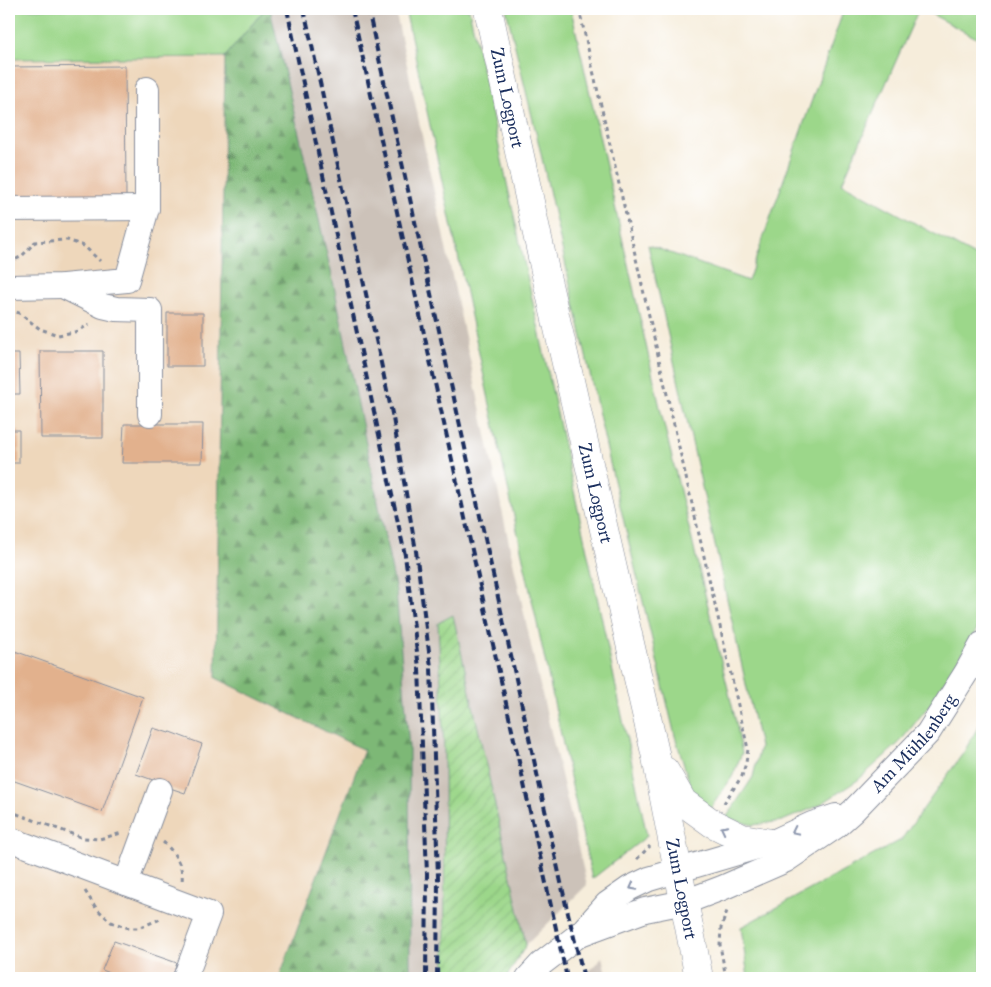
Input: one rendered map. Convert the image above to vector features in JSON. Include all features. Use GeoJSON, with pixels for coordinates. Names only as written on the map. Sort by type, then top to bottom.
{"type":"FeatureCollection","features":[{"type":"Feature","properties":{"kind":"main road","name":"Zum Logport"},"geometry":{"type":"LineString","coordinates":[[488,9],[549,290],[656,757],[699,978]]}},
{"type":"Feature","properties":{"kind":"main road"},"geometry":{"type":"LineString","coordinates":[[656,757],[683,802],[712,823],[742,838],[771,843]]}},
{"type":"Feature","properties":{"kind":"street"},"geometry":{"type":"LineString","coordinates":[[9,287],[63,286],[127,280],[147,208],[146,89]]}},
{"type":"Feature","properties":{"kind":"street"},"geometry":{"type":"LineString","coordinates":[[9,209],[147,208]]}},
{"type":"Feature","properties":{"kind":"street"},"geometry":{"type":"LineString","coordinates":[[63,286],[103,306],[116,309],[150,310],[150,414]]}},
{"type":"Feature","properties":{"kind":"street","name":"Am Mühlenberg"},"geometry":{"type":"LineString","coordinates":[[580,934],[645,910],[685,902],[722,888],[786,860],[835,827],[853,811],[928,732],[966,673],[982,644]]}},
{"type":"Feature","properties":{"kind":"street"},"geometry":{"type":"LineString","coordinates":[[134,886],[160,790]]}},
{"type":"Feature","properties":{"kind":"street","name":"Am Mühlenberg"},"geometry":{"type":"LineString","coordinates":[[580,934],[607,904],[630,888],[649,879],[771,843],[812,824],[853,811]]}},
{"type":"Feature","properties":{"kind":"street"},"geometry":{"type":"LineString","coordinates":[[9,840],[209,914],[185,978]]}},
{"type":"Feature","properties":{"kind":"street"},"geometry":{"type":"LineString","coordinates":[[528,978],[540,964],[580,934]]}},
{"type":"Feature","properties":{"kind":"path"},"geometry":{"type":"LineString","coordinates":[[579,9],[748,749],[742,776],[712,823]]}},
{"type":"Feature","properties":{"kind":"path"},"geometry":{"type":"LineString","coordinates":[[726,978],[720,945],[721,928],[727,912]]}},
{"type":"Feature","properties":{"kind":"shaded area"},"geometry":{"type":"Polygon","coordinates":[[[270,9],[395,9],[534,660],[587,885],[526,945],[453,615],[438,623],[444,752],[445,978],[410,978],[409,747],[396,591],[332,276],[270,9]]]}},
{"type":"Feature","properties":{"kind":"shaded area"},"geometry":{"type":"Polygon","coordinates":[[[225,57],[216,678],[364,750],[279,978],[9,978],[9,59],[225,57]]]}},
{"type":"Feature","properties":{"kind":"shaded area"},"geometry":{"type":"Polygon","coordinates":[[[602,957],[607,978],[583,978],[602,957]]]}},
{"type":"Feature","properties":{"kind":"green space"},"geometry":{"type":"Polygon","coordinates":[[[9,9],[265,9],[225,57],[9,59],[9,9]]]}},
{"type":"Feature","properties":{"kind":"green space"},"geometry":{"type":"Polygon","coordinates":[[[265,9],[270,9],[332,276],[396,591],[409,747],[410,978],[279,978],[364,750],[216,678],[225,57],[265,9]]]}},
{"type":"Feature","properties":{"kind":"green space"},"geometry":{"type":"Polygon","coordinates":[[[405,9],[469,9],[601,615],[647,836],[592,879],[405,9]]]}},
{"type":"Feature","properties":{"kind":"green space"},"geometry":{"type":"Polygon","coordinates":[[[506,9],[571,9],[661,412],[742,753],[732,777],[710,809],[692,791],[675,736],[608,455],[539,145],[506,9]]]}},
{"type":"Feature","properties":{"kind":"green space"},"geometry":{"type":"Polygon","coordinates":[[[844,9],[919,9],[842,183],[982,260],[982,621],[935,698],[899,743],[858,780],[818,806],[782,821],[753,825],[726,818],[753,777],[760,747],[648,245],[748,281],[844,9]]]}},
{"type":"Feature","properties":{"kind":"green space"},"geometry":{"type":"Polygon","coordinates":[[[922,9],[982,9],[982,41],[922,9]]]}},
{"type":"Feature","properties":{"kind":"green space"},"geometry":{"type":"Polygon","coordinates":[[[453,615],[526,945],[506,978],[445,978],[444,752],[438,623],[453,615]]]}},
{"type":"Feature","properties":{"kind":"green space"},"geometry":{"type":"Polygon","coordinates":[[[982,720],[982,978],[748,978],[741,927],[901,840],[964,752],[982,720]]]}},
{"type":"Feature","properties":{"kind":"building"},"geometry":{"type":"Polygon","coordinates":[[[125,66],[126,197],[9,197],[9,67],[125,66]]]}},
{"type":"Feature","properties":{"kind":"building"},"geometry":{"type":"Polygon","coordinates":[[[167,313],[203,313],[203,366],[167,366],[167,313]]]}},
{"type":"Feature","properties":{"kind":"building"},"geometry":{"type":"Polygon","coordinates":[[[40,351],[103,351],[103,438],[41,438],[40,351]]]}},
{"type":"Feature","properties":{"kind":"building"},"geometry":{"type":"Polygon","coordinates":[[[9,354],[19,354],[20,394],[9,394],[9,354]]]}},
{"type":"Feature","properties":{"kind":"building"},"geometry":{"type":"Polygon","coordinates":[[[124,424],[203,424],[202,463],[122,463],[124,424]]]}},
{"type":"Feature","properties":{"kind":"building"},"geometry":{"type":"Polygon","coordinates":[[[9,430],[19,430],[19,463],[9,463],[9,430]]]}},
{"type":"Feature","properties":{"kind":"building"},"geometry":{"type":"Polygon","coordinates":[[[9,649],[143,697],[102,812],[9,779],[9,649]]]}},
{"type":"Feature","properties":{"kind":"building"},"geometry":{"type":"Polygon","coordinates":[[[153,728],[202,744],[185,793],[152,782],[153,780],[136,774],[153,728]]]}},
{"type":"Feature","properties":{"kind":"building"},"geometry":{"type":"Polygon","coordinates":[[[114,941],[177,963],[172,978],[124,978],[102,970],[114,941]]]}},
{"type":"Feature","properties":{"kind":"railway"},"geometry":{"type":"LineString","coordinates":[[287,9],[405,555],[419,668],[427,874],[426,978]]}},
{"type":"Feature","properties":{"kind":"railway"},"geometry":{"type":"LineString","coordinates":[[304,9],[393,418],[416,551],[431,667],[438,877],[437,978]]}},
{"type":"Feature","properties":{"kind":"railway"},"geometry":{"type":"LineString","coordinates":[[352,9],[567,978]]}},
{"type":"Feature","properties":{"kind":"railway"},"geometry":{"type":"LineString","coordinates":[[368,9],[566,905],[584,978]]}}]}
